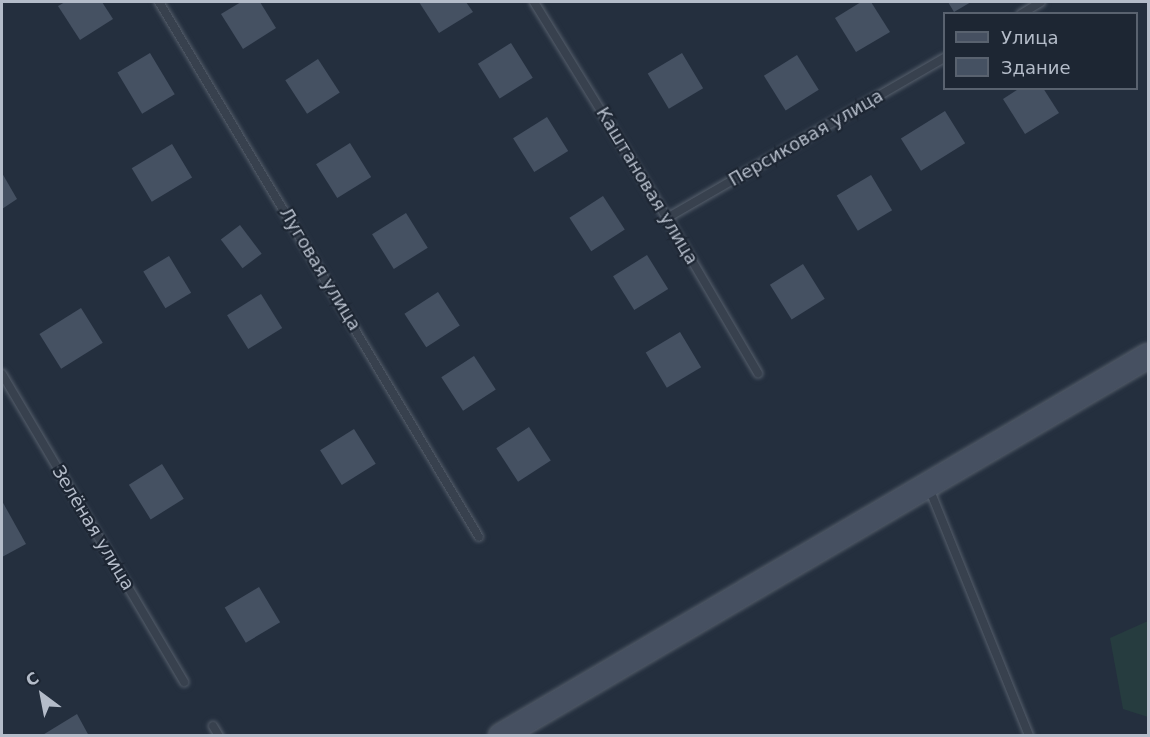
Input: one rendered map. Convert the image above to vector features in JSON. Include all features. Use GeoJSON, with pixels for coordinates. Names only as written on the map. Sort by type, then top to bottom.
{"type":"FeatureCollection","features":[{"type":"Feature","properties":{"kind":"main road"},"geometry":{"type":"LineString","coordinates":[[501,735],[1149,356]]}},
{"type":"Feature","properties":{"kind":"lane","name":"Луговая улица"},"geometry":{"type":"LineString","coordinates":[[159,2],[479,537]]}},
{"type":"Feature","properties":{"kind":"lane","name":"Каштановая улица"},"geometry":{"type":"LineString","coordinates":[[534,2],[667,218],[758,373]]}},
{"type":"Feature","properties":{"kind":"lane"},"geometry":{"type":"LineString","coordinates":[[1024,12],[1041,2]]}},
{"type":"Feature","properties":{"kind":"lane","name":"Персиковая улица"},"geometry":{"type":"LineString","coordinates":[[667,218],[943,58]]}},
{"type":"Feature","properties":{"kind":"lane","name":"Зелёная улица"},"geometry":{"type":"LineString","coordinates":[[2,374],[184,682]]}},
{"type":"Feature","properties":{"kind":"lane"},"geometry":{"type":"LineString","coordinates":[[928,486],[1029,735]]}},
{"type":"Feature","properties":{"kind":"lane"},"geometry":{"type":"LineString","coordinates":[[213,726],[219,735]]}},
{"type":"Feature","properties":{"kind":"green space"},"geometry":{"type":"Polygon","coordinates":[[[1148,621],[1148,717],[1123,709],[1110,638],[1148,621]]]}},
{"type":"Feature","properties":{"kind":"building"},"geometry":{"type":"Polygon","coordinates":[[[65,2],[102,2],[113,19],[80,40],[58,6],[65,2]]]}},
{"type":"Feature","properties":{"kind":"building"},"geometry":{"type":"Polygon","coordinates":[[[241,2],[260,2],[276,28],[243,49],[221,14],[241,2]]]}},
{"type":"Feature","properties":{"kind":"building"},"geometry":{"type":"Polygon","coordinates":[[[419,2],[466,2],[473,12],[439,33],[419,2]]]}},
{"type":"Feature","properties":{"kind":"building"},"geometry":{"type":"Polygon","coordinates":[[[861,2],[871,2],[890,32],[856,52],[835,18],[861,2]]]}},
{"type":"Feature","properties":{"kind":"building"},"geometry":{"type":"Polygon","coordinates":[[[948,2],[971,2],[954,12],[948,2]]]}},
{"type":"Feature","properties":{"kind":"building"},"geometry":{"type":"Polygon","coordinates":[[[511,43],[533,78],[500,98],[478,64],[511,43]]]}},
{"type":"Feature","properties":{"kind":"building"},"geometry":{"type":"Polygon","coordinates":[[[150,53],[175,94],[142,114],[117,73],[150,53]]]}},
{"type":"Feature","properties":{"kind":"building"},"geometry":{"type":"Polygon","coordinates":[[[682,53],[703,88],[669,109],[648,74],[682,53]]]}},
{"type":"Feature","properties":{"kind":"building"},"geometry":{"type":"Polygon","coordinates":[[[797,55],[819,90],[786,110],[764,76],[797,55]]]}},
{"type":"Feature","properties":{"kind":"building"},"geometry":{"type":"Polygon","coordinates":[[[318,59],[340,93],[307,114],[285,80],[318,59]]]}},
{"type":"Feature","properties":{"kind":"building"},"geometry":{"type":"Polygon","coordinates":[[[1017,90],[1044,90],[1059,113],[1025,134],[1003,99],[1017,90]]]}},
{"type":"Feature","properties":{"kind":"building"},"geometry":{"type":"Polygon","coordinates":[[[945,111],[965,143],[921,171],[901,139],[945,111]]]}},
{"type":"Feature","properties":{"kind":"building"},"geometry":{"type":"Polygon","coordinates":[[[547,117],[568,151],[534,172],[513,138],[547,117]]]}},
{"type":"Feature","properties":{"kind":"building"},"geometry":{"type":"Polygon","coordinates":[[[350,143],[371,177],[337,198],[316,164],[350,143]]]}},
{"type":"Feature","properties":{"kind":"building"},"geometry":{"type":"Polygon","coordinates":[[[172,144],[192,177],[152,202],[132,168],[172,144]]]}},
{"type":"Feature","properties":{"kind":"building"},"geometry":{"type":"Polygon","coordinates":[[[2,173],[17,199],[2,209],[2,173]]]}},
{"type":"Feature","properties":{"kind":"building"},"geometry":{"type":"Polygon","coordinates":[[[871,175],[892,210],[858,231],[837,196],[871,175]]]}},
{"type":"Feature","properties":{"kind":"building"},"geometry":{"type":"Polygon","coordinates":[[[603,196],[625,230],[591,251],[569,218],[603,196]]]}},
{"type":"Feature","properties":{"kind":"building"},"geometry":{"type":"Polygon","coordinates":[[[406,213],[428,248],[394,269],[372,234],[406,213]]]}},
{"type":"Feature","properties":{"kind":"building"},"geometry":{"type":"Polygon","coordinates":[[[240,225],[262,254],[242,268],[221,239],[240,225]]]}},
{"type":"Feature","properties":{"kind":"building"},"geometry":{"type":"Polygon","coordinates":[[[647,255],[668,289],[634,310],[613,276],[647,255]]]}},
{"type":"Feature","properties":{"kind":"building"},"geometry":{"type":"Polygon","coordinates":[[[169,256],[191,293],[165,308],[143,271],[169,256]]]}},
{"type":"Feature","properties":{"kind":"building"},"geometry":{"type":"Polygon","coordinates":[[[803,264],[825,299],[792,319],[770,285],[803,264]]]}},
{"type":"Feature","properties":{"kind":"building"},"geometry":{"type":"Polygon","coordinates":[[[438,292],[460,326],[426,347],[404,314],[438,292]]]}},
{"type":"Feature","properties":{"kind":"building"},"geometry":{"type":"Polygon","coordinates":[[[261,294],[282,328],[248,349],[227,315],[261,294]]]}},
{"type":"Feature","properties":{"kind":"building"},"geometry":{"type":"Polygon","coordinates":[[[81,308],[103,343],[61,369],[39,334],[81,308]]]}},
{"type":"Feature","properties":{"kind":"building"},"geometry":{"type":"Polygon","coordinates":[[[680,332],[701,367],[667,388],[646,353],[680,332]]]}},
{"type":"Feature","properties":{"kind":"building"},"geometry":{"type":"Polygon","coordinates":[[[474,356],[496,390],[463,411],[441,377],[474,356]]]}},
{"type":"Feature","properties":{"kind":"building"},"geometry":{"type":"Polygon","coordinates":[[[529,427],[551,461],[518,482],[496,448],[529,427]]]}},
{"type":"Feature","properties":{"kind":"building"},"geometry":{"type":"Polygon","coordinates":[[[354,429],[376,464],[342,485],[320,450],[354,429]]]}},
{"type":"Feature","properties":{"kind":"building"},"geometry":{"type":"Polygon","coordinates":[[[162,464],[184,499],[151,519],[129,485],[162,464]]]}},
{"type":"Feature","properties":{"kind":"building"},"geometry":{"type":"Polygon","coordinates":[[[2,501],[26,544],[2,557],[2,501]]]}},
{"type":"Feature","properties":{"kind":"building"},"geometry":{"type":"Polygon","coordinates":[[[259,587],[280,622],[246,643],[225,608],[259,587]]]}},
{"type":"Feature","properties":{"kind":"building"},"geometry":{"type":"Polygon","coordinates":[[[77,714],[89,736],[41,736],[77,714]]]}}]}
